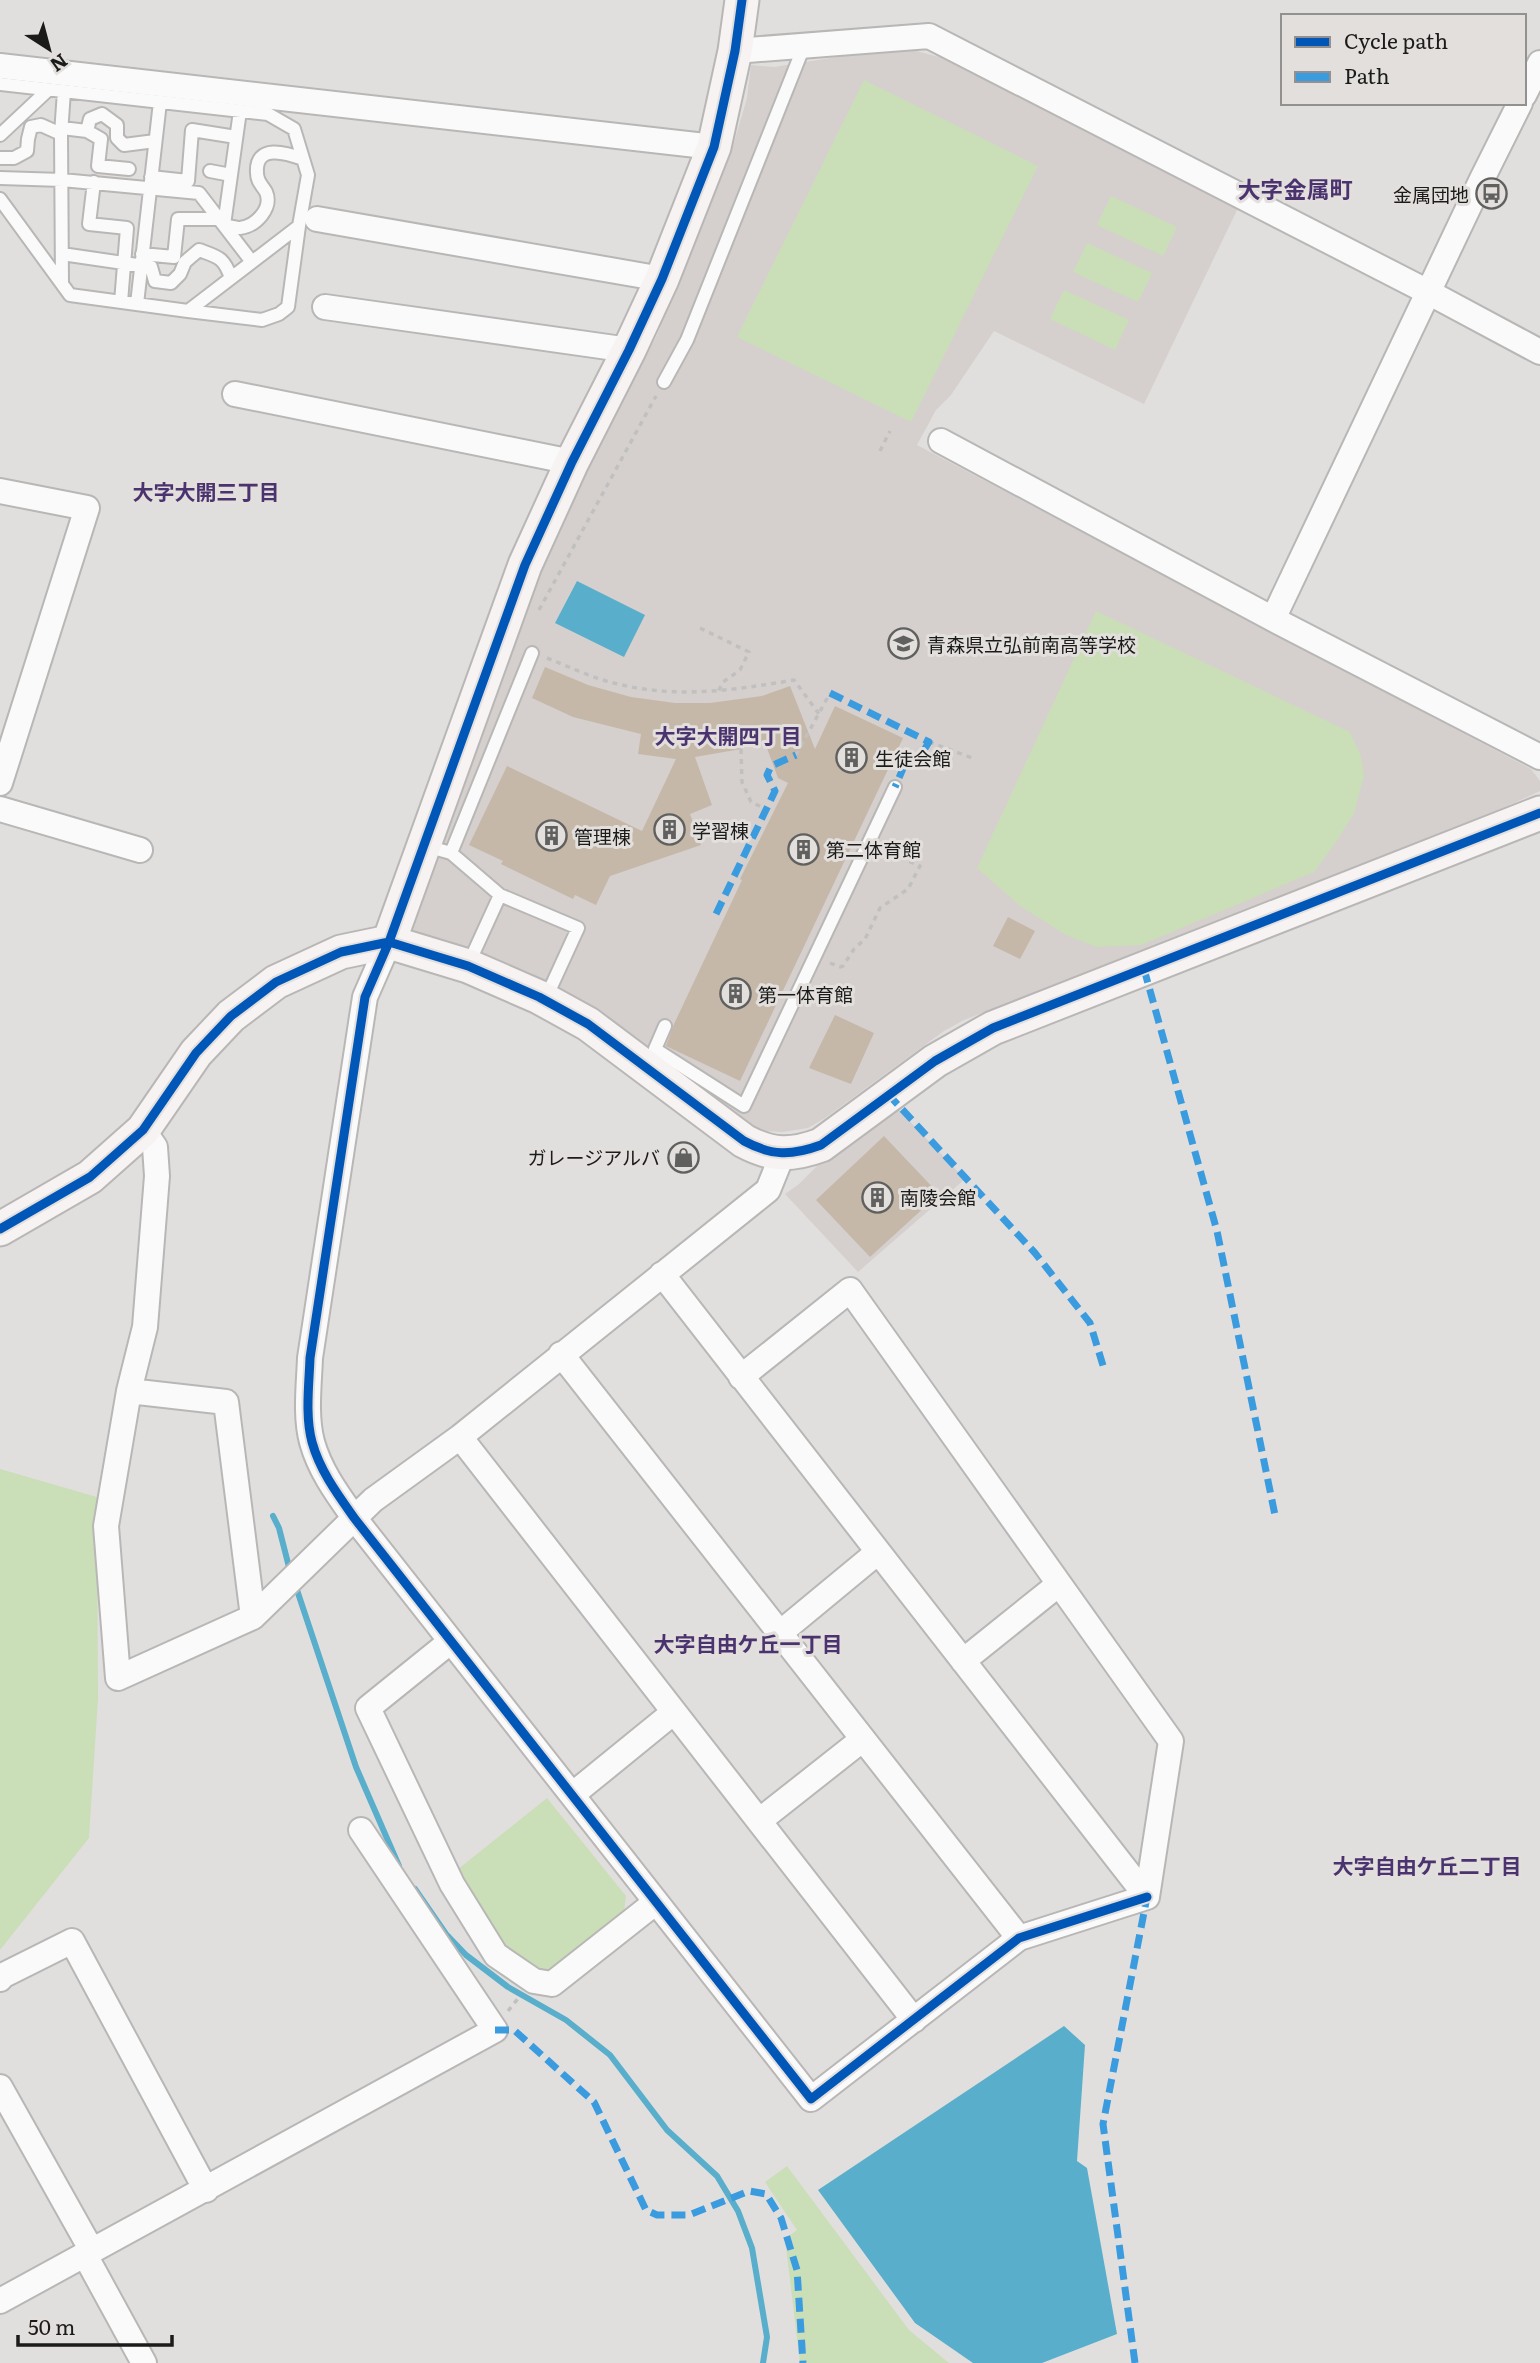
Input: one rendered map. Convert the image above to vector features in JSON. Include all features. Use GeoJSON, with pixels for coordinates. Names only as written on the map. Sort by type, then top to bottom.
{"type":"FeatureCollection","features":[{"type":"Feature","properties":{"kind":"street"},"geometry":{"type":"LineString","coordinates":[[742,0],[714,147],[662,279],[572,462],[525,565],[490,711],[437,849],[389,942],[365,997],[310,1358],[312,1439],[320,1465],[333,1489],[355,1519],[811,2099],[1019,1938],[1147,1897]]}},
{"type":"Feature","properties":{"kind":"street"},"geometry":{"type":"LineString","coordinates":[[734,51],[929,36],[1540,352]]}},
{"type":"Feature","properties":{"kind":"street"},"geometry":{"type":"LineString","coordinates":[[1526,91],[1540,64]]}},
{"type":"Feature","properties":{"kind":"street"},"geometry":{"type":"LineString","coordinates":[[0,66],[714,147]]}},
{"type":"Feature","properties":{"kind":"street"},"geometry":{"type":"LineString","coordinates":[[1273,618],[1519,105]]}},
{"type":"Feature","properties":{"kind":"street"},"geometry":{"type":"LineString","coordinates":[[308,223],[662,279]]}},
{"type":"Feature","properties":{"kind":"street"},"geometry":{"type":"LineString","coordinates":[[325,307],[629,350]]}},
{"type":"Feature","properties":{"kind":"street"},"geometry":{"type":"LineString","coordinates":[[235,394],[572,462]]}},
{"type":"Feature","properties":{"kind":"street"},"geometry":{"type":"LineString","coordinates":[[942,441],[1540,757]]}},
{"type":"Feature","properties":{"kind":"street"},"geometry":{"type":"LineString","coordinates":[[0,491],[88,508],[0,783]]}},
{"type":"Feature","properties":{"kind":"street"},"geometry":{"type":"LineString","coordinates":[[0,809],[140,850]]}},
{"type":"Feature","properties":{"kind":"street"},"geometry":{"type":"LineString","coordinates":[[0,1229],[90,1177],[143,1130],[196,1053],[231,1016],[275,982],[341,953],[389,942],[468,965],[545,1001],[691,1087],[744,1141],[763,1151],[801,1152],[821,1145],[935,1061],[993,1028],[1540,813]]}},
{"type":"Feature","properties":{"kind":"street"},"geometry":{"type":"LineString","coordinates":[[143,1130],[155,1147],[157,1176],[145,1327],[129,1391],[106,1526],[118,1678],[253,1617],[373,1500],[460,1437],[768,1191],[783,1153]]}},
{"type":"Feature","properties":{"kind":"street"},"geometry":{"type":"LineString","coordinates":[[662,1275],[1147,1897]]}},
{"type":"Feature","properties":{"kind":"street"},"geometry":{"type":"LineString","coordinates":[[741,1377],[850,1290],[1171,1741],[1147,1897]]}},
{"type":"Feature","properties":{"kind":"street"},"geometry":{"type":"LineString","coordinates":[[561,1354],[1019,1938]]}},
{"type":"Feature","properties":{"kind":"street"},"geometry":{"type":"LineString","coordinates":[[129,1391],[226,1402],[253,1617]]}},
{"type":"Feature","properties":{"kind":"street"},"geometry":{"type":"LineString","coordinates":[[460,1437],[914,2020]]}},
{"type":"Feature","properties":{"kind":"street"},"geometry":{"type":"LineString","coordinates":[[780,1633],[878,1552]]}},
{"type":"Feature","properties":{"kind":"street"},"geometry":{"type":"LineString","coordinates":[[962,1661],[1059,1584]]}},
{"type":"Feature","properties":{"kind":"street"},"geometry":{"type":"LineString","coordinates":[[451,1641],[368,1708],[452,1884],[496,1955],[534,1981],[552,1984],[656,1902]]}},
{"type":"Feature","properties":{"kind":"street"},"geometry":{"type":"LineString","coordinates":[[572,1795],[674,1712]]}},
{"type":"Feature","properties":{"kind":"street"},"geometry":{"type":"LineString","coordinates":[[759,1821],[863,1739]]}},
{"type":"Feature","properties":{"kind":"street"},"geometry":{"type":"LineString","coordinates":[[0,2301],[495,2030],[361,1830]]}},
{"type":"Feature","properties":{"kind":"street"},"geometry":{"type":"LineString","coordinates":[[0,1979],[72,1941],[206,2190]]}},
{"type":"Feature","properties":{"kind":"street"},"geometry":{"type":"LineString","coordinates":[[0,2087],[89,2253],[144,2363]]}},
{"type":"Feature","properties":{"kind":"lane"},"geometry":{"type":"LineString","coordinates":[[664,382],[687,340],[804,46]]}},
{"type":"Feature","properties":{"kind":"lane"},"geometry":{"type":"LineString","coordinates":[[0,84],[268,114],[294,129],[309,175],[308,223],[288,307],[279,314],[262,320],[71,295],[0,199]]}},
{"type":"Feature","properties":{"kind":"lane"},"geometry":{"type":"LineString","coordinates":[[0,135],[48,90]]}},
{"type":"Feature","properties":{"kind":"lane"},"geometry":{"type":"LineString","coordinates":[[62,284],[61,131],[64,91]]}},
{"type":"Feature","properties":{"kind":"lane"},"geometry":{"type":"LineString","coordinates":[[137,304],[160,102]]}},
{"type":"Feature","properties":{"kind":"lane"},"geometry":{"type":"LineString","coordinates":[[222,222],[240,111]]}},
{"type":"Feature","properties":{"kind":"lane"},"geometry":{"type":"LineString","coordinates":[[87,131],[90,119],[102,114],[117,125],[117,138],[124,145],[155,141]]}},
{"type":"Feature","properties":{"kind":"lane"},"geometry":{"type":"LineString","coordinates":[[0,158],[14,158],[27,151],[31,127],[41,125],[61,131],[87,131],[101,139],[99,166],[129,169]]}},
{"type":"Feature","properties":{"kind":"lane"},"geometry":{"type":"LineString","coordinates":[[0,178],[94,183],[188,181],[192,130],[236,137]]}},
{"type":"Feature","properties":{"kind":"lane"},"geometry":{"type":"LineString","coordinates":[[62,254],[124,263],[174,257],[178,219],[222,222],[241,228],[258,219],[267,206],[267,194],[258,182],[256,169],[262,158],[271,152],[284,151],[303,159]]}},
{"type":"Feature","properties":{"kind":"lane"},"geometry":{"type":"LineString","coordinates":[[210,171],[231,175]]}},
{"type":"Feature","properties":{"kind":"lane"},"geometry":{"type":"LineString","coordinates":[[94,183],[89,224],[127,228],[121,302]]}},
{"type":"Feature","properties":{"kind":"lane"},"geometry":{"type":"LineString","coordinates":[[150,183],[199,192],[253,261]]}},
{"type":"Feature","properties":{"kind":"lane"},"geometry":{"type":"LineString","coordinates":[[188,311],[308,223]]}},
{"type":"Feature","properties":{"kind":"lane"},"geometry":{"type":"LineString","coordinates":[[141,260],[151,267],[155,281],[171,283],[180,274],[185,262],[199,250],[221,258],[231,278]]}},
{"type":"Feature","properties":{"kind":"lane"},"geometry":{"type":"LineString","coordinates":[[490,711],[532,653]]}},
{"type":"Feature","properties":{"kind":"lane"},"geometry":{"type":"LineString","coordinates":[[665,1026],[655,1049],[691,1087],[744,1106],[895,788]]}},
{"type":"Feature","properties":{"kind":"lane"},"geometry":{"type":"LineString","coordinates":[[437,849],[500,895],[578,928],[545,1001]]}},
{"type":"Feature","properties":{"kind":"lane"},"geometry":{"type":"LineString","coordinates":[[468,965],[500,895]]}},
{"type":"Feature","properties":{"kind":"path"},"geometry":{"type":"LineString","coordinates":[[535,618],[664,382]]}},
{"type":"Feature","properties":{"kind":"path"},"geometry":{"type":"LineString","coordinates":[[880,451],[890,431]]}},
{"type":"Feature","properties":{"kind":"path"},"geometry":{"type":"LineString","coordinates":[[700,628],[749,652],[740,670],[723,682],[718,692]]}},
{"type":"Feature","properties":{"kind":"path"},"geometry":{"type":"LineString","coordinates":[[532,653],[617,684],[665,692],[718,692],[794,680],[818,714]]}},
{"type":"Feature","properties":{"kind":"path"},"geometry":{"type":"LineString","coordinates":[[796,755],[830,693]]}},
{"type":"Feature","properties":{"kind":"path"},"geometry":{"type":"LineString","coordinates":[[929,742],[975,760]]}},
{"type":"Feature","properties":{"kind":"path"},"geometry":{"type":"LineString","coordinates":[[741,749],[742,782],[751,802],[766,809]]}},
{"type":"Feature","properties":{"kind":"path"},"geometry":{"type":"LineString","coordinates":[[839,967],[843,966],[854,949],[865,939],[880,908],[908,890],[920,866],[869,843]]}},
{"type":"Feature","properties":{"kind":"shaded area","name":"青森県立弘前南高等学校"},"geometry":{"type":"Polygon","coordinates":[[[860,45],[901,47],[966,64],[1238,208],[1144,404],[994,331],[951,395],[936,410],[917,445],[1531,769],[1540,781],[1540,791],[1488,815],[964,1020],[944,1031],[808,1128],[783,1132],[764,1131],[752,1128],[490,958],[409,929],[558,520],[657,335],[733,146],[747,98],[751,65],[774,67],[843,56],[860,45]]]}},
{"type":"Feature","properties":{"kind":"shaded area"},"geometry":{"type":"Polygon","coordinates":[[[886,1110],[899,1110],[965,1179],[858,1272],[785,1194],[886,1110]]]}},
{"type":"Feature","properties":{"kind":"green space"},"geometry":{"type":"Polygon","coordinates":[[[864,80],[1038,166],[911,422],[737,337],[864,80]]]}},
{"type":"Feature","properties":{"kind":"green space"},"geometry":{"type":"Polygon","coordinates":[[[1111,196],[1177,227],[1163,256],[1097,225],[1111,196]]]}},
{"type":"Feature","properties":{"kind":"green space"},"geometry":{"type":"Polygon","coordinates":[[[1087,243],[1152,273],[1138,302],[1073,272],[1087,243]]]}},
{"type":"Feature","properties":{"kind":"green space"},"geometry":{"type":"Polygon","coordinates":[[[1064,290],[1129,320],[1115,350],[1050,319],[1064,290]]]}},
{"type":"Feature","properties":{"kind":"green space"},"geometry":{"type":"Polygon","coordinates":[[[1096,611],[1350,732],[1361,756],[1364,776],[1354,813],[1314,872],[1141,945],[1096,947],[1064,934],[1019,905],[977,868],[1096,611]]]}},
{"type":"Feature","properties":{"kind":"green space"},"geometry":{"type":"Polygon","coordinates":[[[0,1469],[97,1497],[98,1699],[89,1838],[0,1950],[0,1469]]]}},
{"type":"Feature","properties":{"kind":"green space"},"geometry":{"type":"Polygon","coordinates":[[[547,1798],[626,1896],[624,1912],[545,1974],[517,1955],[498,1937],[457,1870],[547,1798]]]}},
{"type":"Feature","properties":{"kind":"green space"},"geometry":{"type":"Polygon","coordinates":[[[787,2166],[909,2330],[949,2363],[800,2363],[785,2239],[797,2230],[765,2182],[787,2166]]]}},
{"type":"Feature","properties":{"kind":"water"},"geometry":{"type":"Polygon","coordinates":[[[577,581],[645,615],[624,657],[555,623],[577,581]]]}},
{"type":"Feature","properties":{"kind":"water"},"geometry":{"type":"Polygon","coordinates":[[[1064,2026],[1085,2045],[1077,2161],[1087,2168],[1117,2334],[1042,2363],[973,2363],[915,2323],[818,2190],[1064,2026]]]}},
{"type":"Feature","properties":{"kind":"building"},"geometry":{"type":"Polygon","coordinates":[[[545,667],[588,685],[631,697],[675,703],[710,703],[762,696],[790,686],[815,749],[835,706],[903,738],[740,1081],[666,1046],[742,880],[740,879],[788,783],[778,778],[764,740],[741,749],[695,757],[712,805],[690,814],[701,845],[610,876],[596,905],[575,895],[573,899],[501,864],[503,861],[469,845],[507,766],[642,831],[676,759],[638,754],[641,734],[573,717],[532,698],[545,667]]]}},
{"type":"Feature","properties":{"kind":"building"},"geometry":{"type":"Polygon","coordinates":[[[1008,917],[1035,931],[1020,959],[993,946],[1008,917]]]}},
{"type":"Feature","properties":{"kind":"building"},"geometry":{"type":"Polygon","coordinates":[[[835,1015],[874,1033],[851,1084],[809,1068],[835,1015]]]}},
{"type":"Feature","properties":{"kind":"building","name":"南陵会館"},"geometry":{"type":"Polygon","coordinates":[[[884,1136],[939,1194],[870,1257],[816,1200],[884,1136]]]}},
{"type":"Feature","properties":{"kind":"waterway"},"geometry":{"type":"LineString","coordinates":[[273,1516],[279,1528],[290,1571]]}},
{"type":"Feature","properties":{"kind":"waterway"},"geometry":{"type":"LineString","coordinates":[[295,1584],[356,1767],[399,1866]]}},
{"type":"Feature","properties":{"kind":"waterway"},"geometry":{"type":"LineString","coordinates":[[415,1889],[446,1934],[466,1955],[508,1987],[566,2020],[610,2055],[667,2130],[717,2176],[738,2211],[752,2248],[767,2337],[763,2363]]}},
{"type":"Feature","properties":{"kind":"marked path"},"geometry":{"type":"LineString","coordinates":[[830,693],[929,742],[916,763],[905,764],[895,787]]}},
{"type":"Feature","properties":{"kind":"marked path"},"geometry":{"type":"LineString","coordinates":[[716,914],[775,791],[767,775],[771,766],[796,755]]}},
{"type":"Feature","properties":{"kind":"marked path"},"geometry":{"type":"LineString","coordinates":[[1144,969],[1217,1231],[1276,1520]]}},
{"type":"Feature","properties":{"kind":"marked path"},"geometry":{"type":"LineString","coordinates":[[888,1094],[1035,1253],[1090,1323],[1105,1372]]}},
{"type":"Feature","properties":{"kind":"marked path"},"geometry":{"type":"LineString","coordinates":[[1135,2363],[1103,2124],[1147,1897]]}},
{"type":"Feature","properties":{"kind":"marked path"},"geometry":{"type":"LineString","coordinates":[[495,2030],[514,2030],[594,2102],[646,2210],[657,2215],[689,2215],[749,2191],[766,2194],[781,2218],[797,2270],[803,2363]]}},
{"type":"Feature","properties":{"kind":"cycle path"},"geometry":{"type":"LineString","coordinates":[[742,0],[735,51],[714,147],[662,279],[572,462],[525,565],[389,942],[365,997],[310,1358],[308,1400],[312,1442],[325,1473],[355,1519],[811,2099],[1019,1938],[1147,1897]]}},
{"type":"Feature","properties":{"kind":"cycle path"},"geometry":{"type":"LineString","coordinates":[[0,1229],[90,1177],[143,1130],[196,1053],[231,1016],[276,982],[341,952],[389,942],[468,966],[539,997],[588,1024],[744,1141],[764,1150],[791,1153],[821,1145],[935,1061],[993,1028],[1540,813]]}},
{"type":"Feature","properties":{"kind":"place","name":"金属団地"},"geometry":{"type":"Point","coordinates":[1492,194]}},
{"type":"Feature","properties":{"kind":"place","name":"青森県立弘前南高等学校"},"geometry":{"type":"Point","coordinates":[904,644]}},
{"type":"Feature","properties":{"kind":"place","name":"生徒会館"},"geometry":{"type":"Point","coordinates":[852,758]}},
{"type":"Feature","properties":{"kind":"place","name":"学習棟"},"geometry":{"type":"Point","coordinates":[669,830]}},
{"type":"Feature","properties":{"kind":"place","name":"管理棟"},"geometry":{"type":"Point","coordinates":[551,836]}},
{"type":"Feature","properties":{"kind":"place","name":"第二体育館"},"geometry":{"type":"Point","coordinates":[803,849]}},
{"type":"Feature","properties":{"kind":"place","name":"第一体育館"},"geometry":{"type":"Point","coordinates":[735,994]}},
{"type":"Feature","properties":{"kind":"place","name":"ガレージアルバ"},"geometry":{"type":"Point","coordinates":[683,1157]}},
{"type":"Feature","properties":{"kind":"place","name":"南陵会館"},"geometry":{"type":"Point","coordinates":[877,1197]}},
{"type":"Feature","properties":{"kind":"district","name":"大字金属町"},"geometry":{"type":"Point","coordinates":[1295,188]}},
{"type":"Feature","properties":{"kind":"district","name":"大字大開三丁目"},"geometry":{"type":"Point","coordinates":[206,490]}},
{"type":"Feature","properties":{"kind":"district","name":"大字大開四丁目"},"geometry":{"type":"Point","coordinates":[728,734]}},
{"type":"Feature","properties":{"kind":"district","name":"大字自由ケ丘一丁目"},"geometry":{"type":"Point","coordinates":[748,1642]}},
{"type":"Feature","properties":{"kind":"district","name":"大字自由ケ丘二丁目"},"geometry":{"type":"Point","coordinates":[1427,1864]}}]}
